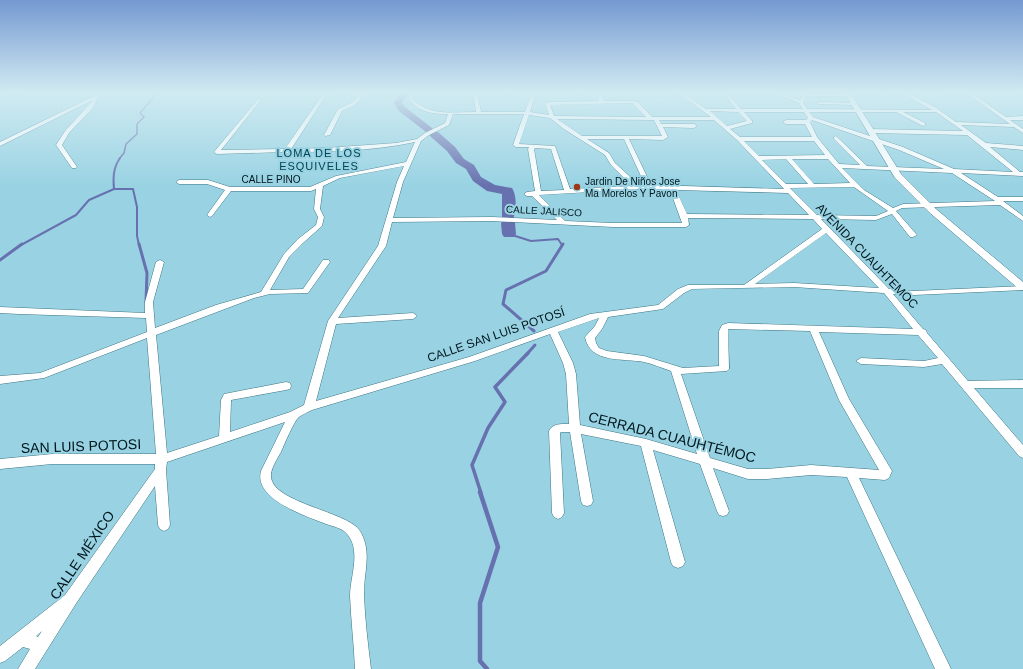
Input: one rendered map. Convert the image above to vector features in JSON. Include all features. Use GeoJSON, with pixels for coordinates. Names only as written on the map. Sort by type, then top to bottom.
{"type":"FeatureCollection","features":[{"type":"Feature","properties":{"kind":"main road"},"geometry":{"type":"LineString","coordinates":[[866,123],[891,168],[927,204],[1023,287]]}},
{"type":"Feature","properties":{"kind":"street"},"geometry":{"type":"LineString","coordinates":[[0,144],[40,123]]}},
{"type":"Feature","properties":{"kind":"street"},"geometry":{"type":"LineString","coordinates":[[74,167],[58,145],[75,123]]}},
{"type":"Feature","properties":{"kind":"street"},"geometry":{"type":"LineString","coordinates":[[240,123],[217,152],[286,152],[396,145],[419,140],[447,123]]}},
{"type":"Feature","properties":{"kind":"street"},"geometry":{"type":"LineString","coordinates":[[286,152],[305,123]]}},
{"type":"Feature","properties":{"kind":"street"},"geometry":{"type":"LineString","coordinates":[[327,135],[333,123]]}},
{"type":"Feature","properties":{"kind":"street"},"geometry":{"type":"LineString","coordinates":[[523,123],[516,145],[554,147],[568,192]]}},
{"type":"Feature","properties":{"kind":"street"},"geometry":{"type":"LineString","coordinates":[[560,123],[607,154],[613,164],[637,187]]}},
{"type":"Feature","properties":{"kind":"street","name":"AVENIDA CUAUHTEMOC"},"geometry":{"type":"LineString","coordinates":[[721,123],[758,158],[888,292],[1023,453]]}},
{"type":"Feature","properties":{"kind":"street"},"geometry":{"type":"LineString","coordinates":[[727,128],[749,123]]}},
{"type":"Feature","properties":{"kind":"street"},"geometry":{"type":"LineString","coordinates":[[809,123],[808,128],[838,166],[856,185],[893,212],[913,235]]}},
{"type":"Feature","properties":{"kind":"street"},"geometry":{"type":"LineString","coordinates":[[820,123],[875,140],[953,171],[1023,219]]}},
{"type":"Feature","properties":{"kind":"street"},"geometry":{"type":"LineString","coordinates":[[954,123],[969,133],[1021,175]]}},
{"type":"Feature","properties":{"kind":"street"},"geometry":{"type":"LineString","coordinates":[[958,123],[1014,126]]}},
{"type":"Feature","properties":{"kind":"street"},"geometry":{"type":"LineString","coordinates":[[1011,123],[1023,131]]}},
{"type":"Feature","properties":{"kind":"street"},"geometry":{"type":"LineString","coordinates":[[581,137],[664,138],[659,125],[694,126]]}},
{"type":"Feature","properties":{"kind":"street"},"geometry":{"type":"LineString","coordinates":[[870,130],[969,133]]}},
{"type":"Feature","properties":{"kind":"street"},"geometry":{"type":"LineString","coordinates":[[626,138],[649,187]]}},
{"type":"Feature","properties":{"kind":"street"},"geometry":{"type":"LineString","coordinates":[[739,139],[815,138]]}},
{"type":"Feature","properties":{"kind":"street"},"geometry":{"type":"LineString","coordinates":[[836,138],[865,167]]}},
{"type":"Feature","properties":{"kind":"street"},"geometry":{"type":"LineString","coordinates":[[309,407],[332,321],[382,246],[400,182],[419,140]]}},
{"type":"Feature","properties":{"kind":"street"},"geometry":{"type":"LineString","coordinates":[[237,152],[245,144]]}},
{"type":"Feature","properties":{"kind":"street"},"geometry":{"type":"LineString","coordinates":[[984,145],[1023,148]]}},
{"type":"Feature","properties":{"kind":"street"},"geometry":{"type":"LineString","coordinates":[[533,147],[531,149],[533,193],[563,222]]}},
{"type":"Feature","properties":{"kind":"street"},"geometry":{"type":"LineString","coordinates":[[758,158],[830,156]]}},
{"type":"Feature","properties":{"kind":"street"},"geometry":{"type":"LineString","coordinates":[[787,157],[813,186]]}},
{"type":"Feature","properties":{"kind":"street","name":"CALLE PINO"},"geometry":{"type":"LineString","coordinates":[[179,182],[208,182],[229,189],[311,188],[320,186],[338,177],[408,163]]}},
{"type":"Feature","properties":{"kind":"street"},"geometry":{"type":"LineString","coordinates":[[838,166],[1021,175]]}},
{"type":"Feature","properties":{"kind":"street"},"geometry":{"type":"LineString","coordinates":[[831,178],[838,186]]}},
{"type":"Feature","properties":{"kind":"street"},"geometry":{"type":"LineString","coordinates":[[533,193],[637,187],[787,189],[813,186],[856,185]]}},
{"type":"Feature","properties":{"kind":"street"},"geometry":{"type":"LineString","coordinates":[[264,293],[280,264],[290,250],[304,236],[320,226],[321,217],[317,209],[320,186]]}},
{"type":"Feature","properties":{"kind":"street"},"geometry":{"type":"LineString","coordinates":[[672,188],[684,216],[876,218],[887,216],[904,206],[1023,199]]}},
{"type":"Feature","properties":{"kind":"street"},"geometry":{"type":"LineString","coordinates":[[210,215],[229,189]]}},
{"type":"Feature","properties":{"kind":"street","name":"CALLE JALISCO"},"geometry":{"type":"LineString","coordinates":[[390,220],[492,219],[613,225],[682,226],[687,225],[684,216]]}},
{"type":"Feature","properties":{"kind":"street"},"geometry":{"type":"LineString","coordinates":[[746,287],[826,229]]}},
{"type":"Feature","properties":{"kind":"street"},"geometry":{"type":"LineString","coordinates":[[160,262],[150,302],[150,316],[164,525]]}},
{"type":"Feature","properties":{"kind":"street"},"geometry":{"type":"LineString","coordinates":[[0,380],[41,376],[219,307],[264,293],[303,292],[308,289],[326,262]]}},
{"type":"Feature","properties":{"kind":"street","name":"CALLE SAN LUIS POTOSÍ"},"geometry":{"type":"LineString","coordinates":[[161,464],[224,437],[294,415],[309,407],[472,359],[605,314],[660,307],[681,291],[691,287],[794,285],[888,292],[930,293],[1023,287]]}},
{"type":"Feature","properties":{"kind":"street"},"geometry":{"type":"LineString","coordinates":[[0,310],[54,314],[120,312],[150,316]]}},
{"type":"Feature","properties":{"kind":"street"},"geometry":{"type":"LineString","coordinates":[[605,314],[599,327],[590,337],[590,343],[596,350],[605,354],[644,359],[675,369],[689,371],[724,370],[723,331],[725,327],[728,326],[922,332]]}},
{"type":"Feature","properties":{"kind":"street"},"geometry":{"type":"LineString","coordinates":[[332,321],[413,316]]}},
{"type":"Feature","properties":{"kind":"street","name":"CERRADA CUAUHTÉMOC"},"geometry":{"type":"LineString","coordinates":[[558,513],[554,431],[559,428],[575,428],[646,443],[754,474],[799,470],[885,475],[886,474],[841,394],[813,329]]}},
{"type":"Feature","properties":{"kind":"street"},"geometry":{"type":"LineString","coordinates":[[553,331],[568,363],[571,374],[575,428],[587,502]]}},
{"type":"Feature","properties":{"kind":"street"},"geometry":{"type":"LineString","coordinates":[[861,361],[924,364],[945,360]]}},
{"type":"Feature","properties":{"kind":"street"},"geometry":{"type":"LineString","coordinates":[[675,369],[705,461],[723,510]]}},
{"type":"Feature","properties":{"kind":"street"},"geometry":{"type":"LineString","coordinates":[[966,385],[1023,384]]}},
{"type":"Feature","properties":{"kind":"street"},"geometry":{"type":"LineString","coordinates":[[224,437],[226,400],[228,397],[286,386]]}},
{"type":"Feature","properties":{"kind":"street"},"geometry":{"type":"LineString","coordinates":[[294,415],[268,469],[265,480],[267,485],[282,500],[349,528],[355,534],[361,551],[357,594],[363,669]]}},
{"type":"Feature","properties":{"kind":"street"},"geometry":{"type":"LineString","coordinates":[[646,443],[678,562]]}},
{"type":"Feature","properties":{"kind":"street","name":"SAN LUIS POTOSI"},"geometry":{"type":"LineString","coordinates":[[0,464],[52,459],[161,464]]}},
{"type":"Feature","properties":{"kind":"street","name":"CALLE MÉXICO"},"geometry":{"type":"LineString","coordinates":[[26,669],[161,464]]}},
{"type":"Feature","properties":{"kind":"street"},"geometry":{"type":"LineString","coordinates":[[851,473],[943,669]]}},
{"type":"Feature","properties":{"kind":"street"},"geometry":{"type":"LineString","coordinates":[[0,656],[72,598]]}},
{"type":"Feature","properties":{"kind":"street"},"geometry":{"type":"LineString","coordinates":[[21,639],[41,646]]}},
{"type":"Feature","properties":{"kind":"waterway"},"geometry":{"type":"LineString","coordinates":[[119,159],[124,153],[126,144],[137,134],[138,123]]}},
{"type":"Feature","properties":{"kind":"waterway"},"geometry":{"type":"LineString","coordinates":[[420,123],[429,130]]}},
{"type":"Feature","properties":{"kind":"waterway"},"geometry":{"type":"LineString","coordinates":[[434,134],[451,149],[460,161],[470,167],[477,179],[491,188],[508,191],[508,217]]}},
{"type":"Feature","properties":{"kind":"waterway"},"geometry":{"type":"LineString","coordinates":[[114,189],[114,173],[120,158]]}},
{"type":"Feature","properties":{"kind":"waterway"},"geometry":{"type":"LineString","coordinates":[[21,245],[76,215],[89,200],[114,189]]}},
{"type":"Feature","properties":{"kind":"waterway"},"geometry":{"type":"LineString","coordinates":[[114,189],[133,189],[137,207],[137,236],[139,245]]}},
{"type":"Feature","properties":{"kind":"waterway"},"geometry":{"type":"LineString","coordinates":[[508,223],[509,234]]}},
{"type":"Feature","properties":{"kind":"waterway"},"geometry":{"type":"LineString","coordinates":[[509,234],[531,241],[558,239],[562,245]]}},
{"type":"Feature","properties":{"kind":"waterway"},"geometry":{"type":"LineString","coordinates":[[0,260],[22,244]]}},
{"type":"Feature","properties":{"kind":"waterway"},"geometry":{"type":"LineString","coordinates":[[139,244],[147,273],[146,302]]}},
{"type":"Feature","properties":{"kind":"waterway"},"geometry":{"type":"LineString","coordinates":[[534,331],[503,304],[506,290],[546,271],[563,244]]}},
{"type":"Feature","properties":{"kind":"waterway"},"geometry":{"type":"LineString","coordinates":[[527,354],[535,345]]}},
{"type":"Feature","properties":{"kind":"waterway"},"geometry":{"type":"LineString","coordinates":[[481,493],[472,465],[488,428],[505,402],[495,387],[528,353]]}},
{"type":"Feature","properties":{"kind":"waterway"},"geometry":{"type":"LineString","coordinates":[[480,492],[498,547],[480,603],[480,661],[487,669]]}},
{"type":"Feature","properties":{"kind":"place","name":"Jardin De Niños Jose Ma Morelos Y Pavon"},"geometry":{"type":"Point","coordinates":[577,187]}},
{"type":"Feature","properties":{"kind":"district","name":"LOMA DE LOS ESQUIVELES"},"geometry":{"type":"Point","coordinates":[319,159]}}]}
